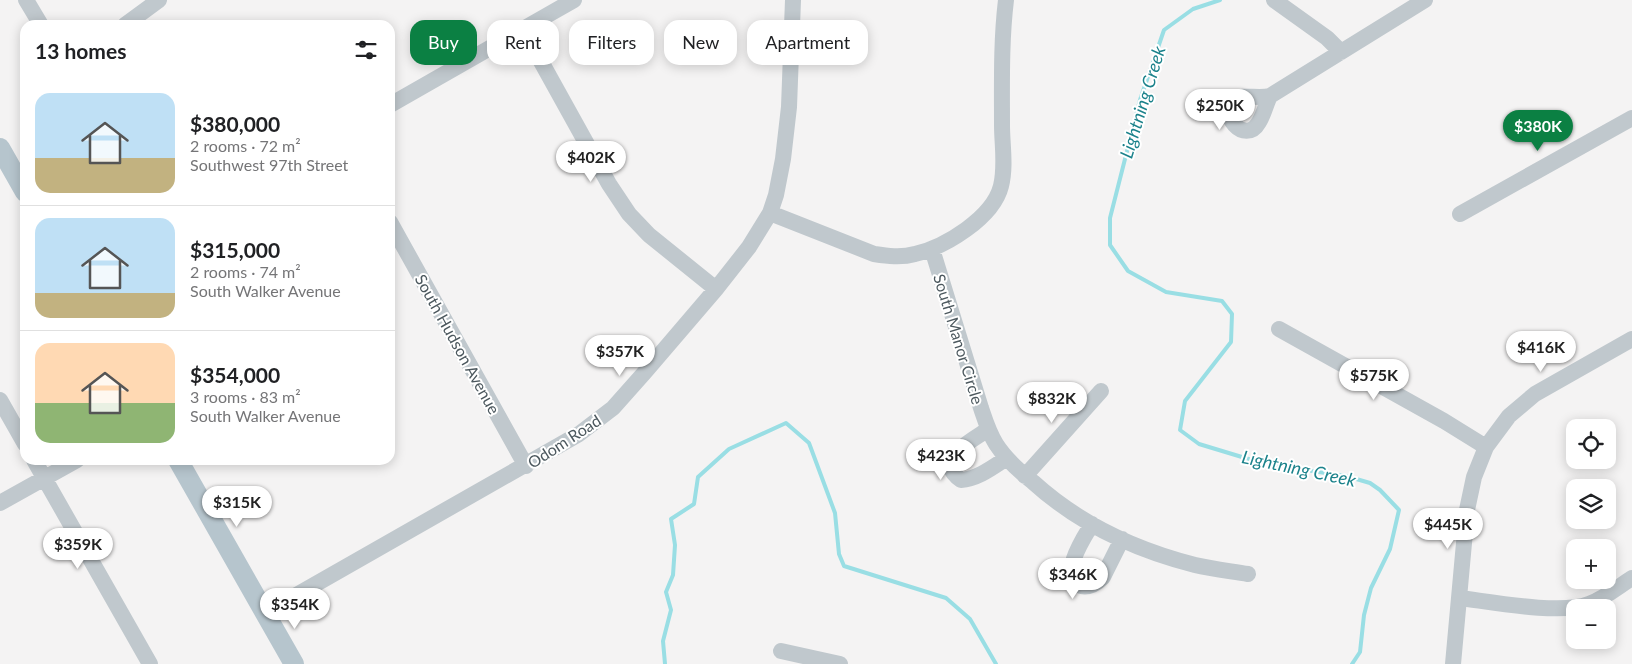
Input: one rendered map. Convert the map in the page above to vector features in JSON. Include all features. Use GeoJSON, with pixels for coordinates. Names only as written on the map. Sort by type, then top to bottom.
{"type":"FeatureCollection","features":[{"type":"Feature","properties":{"kind":"main road"},"geometry":{"type":"LineString","coordinates":[[0,148],[20,183]]}},
{"type":"Feature","properties":{"kind":"main road"},"geometry":{"type":"LineString","coordinates":[[181,465],[294,664]]}},
{"type":"Feature","properties":{"kind":"street"},"geometry":{"type":"LineString","coordinates":[[26,0],[38,20]]}},
{"type":"Feature","properties":{"kind":"street"},"geometry":{"type":"LineString","coordinates":[[131,20],[159,0]]}},
{"type":"Feature","properties":{"kind":"street"},"geometry":{"type":"LineString","coordinates":[[539,20],[574,0]]}},
{"type":"Feature","properties":{"kind":"street","name":"Odom Road"},"geometry":{"type":"LineString","coordinates":[[265,613],[526,466],[579,434],[613,408],[646,372],[750,247],[770,213],[783,159],[789,107],[793,0]]}},
{"type":"Feature","properties":{"kind":"street"},"geometry":{"type":"LineString","coordinates":[[770,213],[874,254],[889,257],[915,254],[932,249],[953,238],[981,216],[996,197],[1001,186],[1004,158],[1002,128],[1003,22],[1006,0]]}},
{"type":"Feature","properties":{"kind":"street"},"geometry":{"type":"LineString","coordinates":[[1274,0],[1328,38],[1341,52]]}},
{"type":"Feature","properties":{"kind":"street"},"geometry":{"type":"LineString","coordinates":[[1270,96],[1425,0]]}},
{"type":"Feature","properties":{"kind":"street"},"geometry":{"type":"LineString","coordinates":[[395,102],[487,50]]}},
{"type":"Feature","properties":{"kind":"street"},"geometry":{"type":"LineString","coordinates":[[543,65],[609,184],[629,214],[649,235],[716,289]]}},
{"type":"Feature","properties":{"kind":"street"},"geometry":{"type":"LineString","coordinates":[[1460,214],[1632,118]]}},
{"type":"Feature","properties":{"kind":"street","name":"South Hudson Avenue"},"geometry":{"type":"LineString","coordinates":[[395,231],[526,466]]}},
{"type":"Feature","properties":{"kind":"street","name":"South Manor Circle"},"geometry":{"type":"LineString","coordinates":[[932,249],[988,428],[995,443],[1007,458],[1044,493],[1092,524],[1122,539],[1168,557],[1195,565],[1248,574]]}},
{"type":"Feature","properties":{"kind":"street"},"geometry":{"type":"LineString","coordinates":[[1279,328],[1457,428],[1486,447]]}},
{"type":"Feature","properties":{"kind":"street"},"geometry":{"type":"LineString","coordinates":[[1453,664],[1467,510],[1470,492],[1486,447],[1509,416],[1535,394],[1632,339]]}},
{"type":"Feature","properties":{"kind":"street"},"geometry":{"type":"LineString","coordinates":[[1025,476],[1101,391]]}},
{"type":"Feature","properties":{"kind":"street"},"geometry":{"type":"LineString","coordinates":[[0,400],[20,435]]}},
{"type":"Feature","properties":{"kind":"street"},"geometry":{"type":"LineString","coordinates":[[988,428],[961,447],[952,456],[950,465],[952,471],[961,480],[974,478],[1007,458]]}},
{"type":"Feature","properties":{"kind":"street"},"geometry":{"type":"LineString","coordinates":[[37,465],[150,664]]}},
{"type":"Feature","properties":{"kind":"street"},"geometry":{"type":"LineString","coordinates":[[0,503],[68,465]]}},
{"type":"Feature","properties":{"kind":"street"},"geometry":{"type":"LineString","coordinates":[[1092,524],[1071,569],[1074,580],[1081,586],[1099,582],[1122,539]]}},
{"type":"Feature","properties":{"kind":"street"},"geometry":{"type":"LineString","coordinates":[[1460,598],[1542,607],[1580,607],[1594,601],[1632,578]]}},
{"type":"Feature","properties":{"kind":"street"},"geometry":{"type":"LineString","coordinates":[[781,651],[840,664]]}},
{"type":"Feature","properties":{"kind":"waterway","name":"Lightning Creek"},"geometry":{"type":"LineString","coordinates":[[1220,0],[1193,9],[1164,30],[1140,100],[1110,218],[1110,245],[1128,271],[1166,292],[1222,301],[1232,314],[1231,342],[1185,401],[1180,430],[1199,444],[1265,464],[1346,476],[1370,483],[1380,490],[1399,510],[1390,549],[1371,588],[1364,615],[1360,652],[1352,664]]}},
{"type":"Feature","properties":{"kind":"waterway","name":"Lightning Creek"},"geometry":{"type":"LineString","coordinates":[[665,664],[663,641],[671,610],[666,592],[673,575],[675,545],[671,519],[694,504],[698,477],[729,449],[786,423],[809,443],[835,513],[839,554],[844,566],[946,598],[970,619],[996,664]]}}]}
